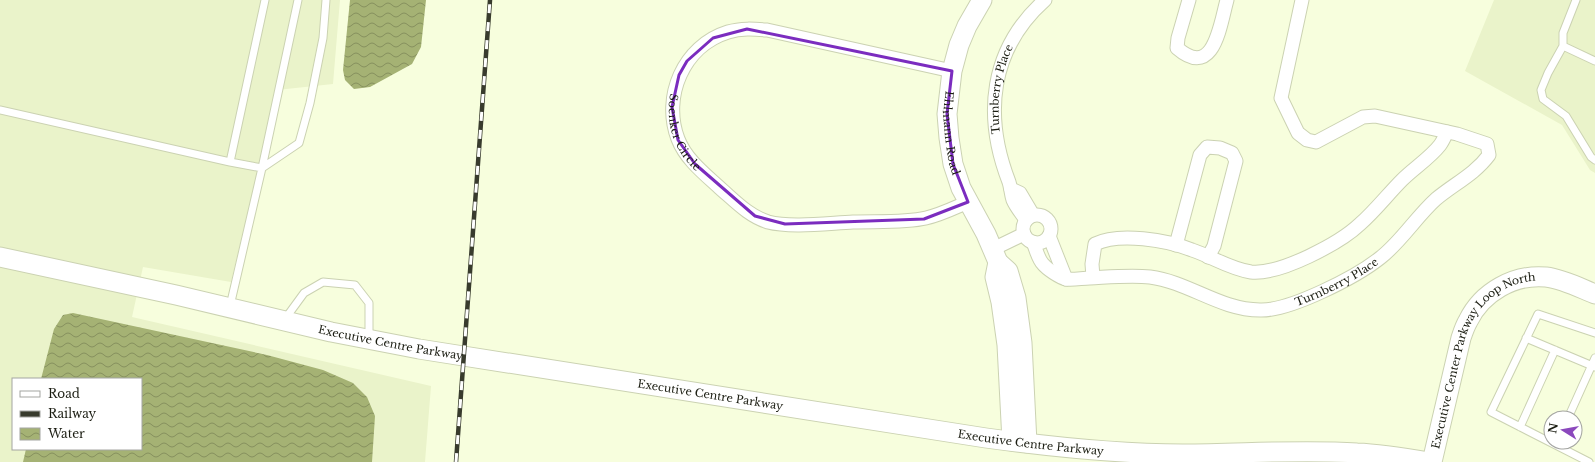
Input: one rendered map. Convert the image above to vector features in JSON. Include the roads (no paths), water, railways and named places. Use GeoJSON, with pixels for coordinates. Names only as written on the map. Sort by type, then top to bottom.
{"type":"FeatureCollection","features":[{"type":"Feature","properties":{"kind":"street","name":"Ehlmann Road"},"geometry":{"type":"LineString","coordinates":[[982,0],[967,26],[959,45],[952,71],[947,114],[953,164],[961,188],[996,256]]}},
{"type":"Feature","properties":{"kind":"street","name":"Turnberry Place"},"geometry":{"type":"LineString","coordinates":[[1030,218],[1012,199],[1011,189],[1001,161],[995,135],[994,108],[997,80],[1005,55],[1019,29],[1045,0]]}},
{"type":"Feature","properties":{"kind":"street"},"geometry":{"type":"LineString","coordinates":[[1189,0],[1178,38],[1177,48],[1184,54],[1195,58],[1204,57],[1212,49],[1227,0]]}},
{"type":"Feature","properties":{"kind":"street","name":"Turnberry Place"},"geometry":{"type":"LineString","coordinates":[[1066,279],[1093,277],[1150,277],[1174,283],[1232,307],[1260,310],[1280,308],[1315,295],[1351,277],[1381,258],[1423,211],[1446,190],[1466,178],[1482,165],[1489,155],[1487,144],[1447,132],[1375,116],[1363,117],[1316,142],[1307,140],[1298,133],[1281,98],[1302,0]]}},
{"type":"Feature","properties":{"kind":"street","name":"Soenker Circle"},"geometry":{"type":"LineString","coordinates":[[952,71],[767,30],[747,28],[712,38],[700,47],[687,61],[679,76],[675,89],[672,107],[673,122],[678,140],[695,164],[740,206],[755,216],[769,222],[802,224],[924,219],[946,212],[968,202]]}},
{"type":"Feature","properties":{"kind":"street"},"geometry":{"type":"LineString","coordinates":[[1093,277],[1092,264],[1095,244],[1104,240],[1159,240],[1192,250],[1234,269],[1254,272],[1276,270],[1303,259],[1345,237],[1361,224],[1403,179],[1440,145],[1447,132]]}},
{"type":"Feature","properties":{"kind":"street"},"geometry":{"type":"LineString","coordinates":[[1176,245],[1200,155],[1206,147],[1220,148],[1232,153],[1236,161],[1214,246],[1208,257]]}},
{"type":"Feature","properties":{"kind":"street"},"geometry":{"type":"LineString","coordinates":[[1019,442],[1001,302],[995,277],[996,256],[1037,238],[1050,227],[1046,219],[1042,216],[1030,218],[1024,225],[1037,238],[1066,279]]}},
{"type":"Feature","properties":{"kind":"street"},"geometry":{"type":"LineString","coordinates":[[1037,238],[1043,264],[1066,279]]}},
{"type":"Feature","properties":{"kind":"street","name":"Executive Centre Parkway"},"geometry":{"type":"LineString","coordinates":[[0,258],[418,349],[543,370],[1060,448],[1120,453],[1184,454],[1321,451],[1357,452],[1389,455],[1430,462]]}},
{"type":"Feature","properties":{"kind":"street","name":"Executive Center Parkway Loop North"},"geometry":{"type":"LineString","coordinates":[[1430,462],[1461,338],[1467,321],[1475,308],[1484,299],[1507,283],[1532,277],[1554,278],[1595,294]]}},
{"type":"Feature","properties":{"kind":"lane"},"geometry":{"type":"LineString","coordinates":[[230,162],[265,0]]}},
{"type":"Feature","properties":{"kind":"lane"},"geometry":{"type":"LineString","coordinates":[[230,308],[298,0]]}},
{"type":"Feature","properties":{"kind":"lane"},"geometry":{"type":"LineString","coordinates":[[0,110],[262,168],[299,143],[310,103],[323,38],[326,0]]}},
{"type":"Feature","properties":{"kind":"lane"},"geometry":{"type":"LineString","coordinates":[[1576,0],[1563,33],[1563,46],[1548,72],[1541,90],[1544,99],[1566,116],[1590,157],[1595,160]]}},
{"type":"Feature","properties":{"kind":"lane"},"geometry":{"type":"LineString","coordinates":[[1563,46],[1595,61]]}},
{"type":"Feature","properties":{"kind":"lane"},"geometry":{"type":"LineString","coordinates":[[284,321],[304,293],[323,282],[355,285],[369,303],[368,339]]}},
{"type":"Feature","properties":{"kind":"lane"},"geometry":{"type":"LineString","coordinates":[[1543,438],[1491,412],[1526,338],[1538,314],[1595,333]]}},
{"type":"Feature","properties":{"kind":"lane"},"geometry":{"type":"LineString","coordinates":[[1526,338],[1593,366]]}},
{"type":"Feature","properties":{"kind":"lane"},"geometry":{"type":"LineString","coordinates":[[1520,427],[1555,350]]}},
{"type":"Feature","properties":{"kind":"lane"},"geometry":{"type":"LineString","coordinates":[[1572,410],[1593,366],[1595,358]]}},
{"type":"Feature","properties":{"kind":"lane"},"geometry":{"type":"LineString","coordinates":[[1568,450],[1589,462]]}},
{"type":"Feature","properties":{"kind":"water"},"geometry":{"type":"Polygon","coordinates":[[[350,0],[426,0],[421,47],[412,64],[370,87],[354,89],[345,80],[343,70],[350,0]]]}},
{"type":"Feature","properties":{"kind":"water"},"geometry":{"type":"Polygon","coordinates":[[[73,313],[267,355],[323,370],[353,383],[367,397],[375,416],[372,462],[23,462],[26,450],[142,450],[142,378],[41,378],[54,329],[63,315],[73,313]]]}},
{"type":"Feature","properties":{"kind":"railway"},"geometry":{"type":"LineString","coordinates":[[456,462],[490,0]]}}]}
